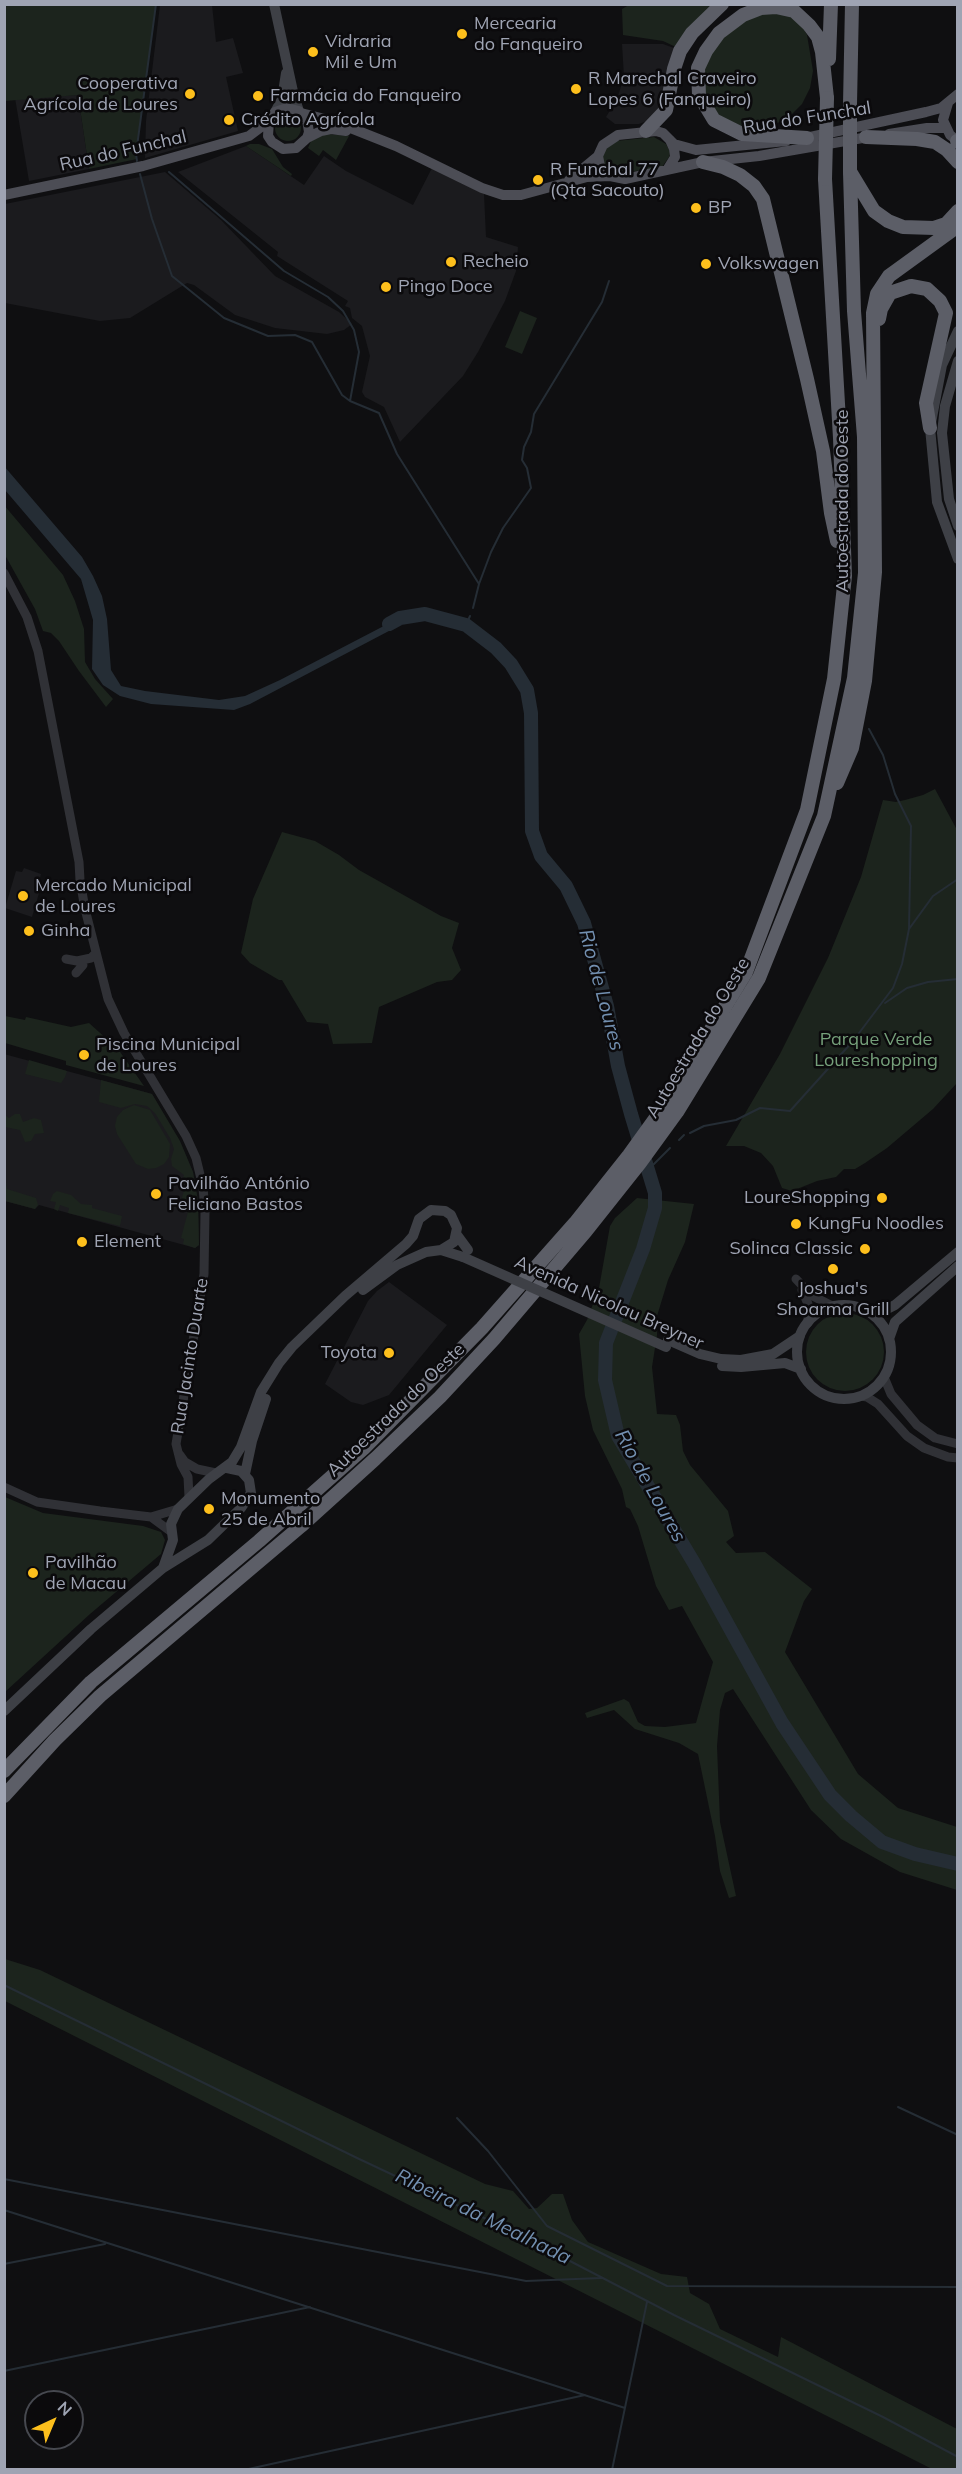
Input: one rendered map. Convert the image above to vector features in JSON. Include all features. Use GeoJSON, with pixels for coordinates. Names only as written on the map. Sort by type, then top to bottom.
{"type":"FeatureCollection","features":[{"type":"Feature","properties":{"kind":"highway"},"geometry":{"type":"LineString","coordinates":[[646,131],[666,110],[680,51],[692,33],[722,4]]}},
{"type":"Feature","properties":{"kind":"highway","name":"Autoestrada do Oeste"},"geometry":{"type":"LineString","coordinates":[[4,1771],[91,1682],[259,1541],[364,1448],[482,1328],[575,1222],[629,1155],[665,1105],[746,972],[807,810],[834,679],[845,576],[840,438],[825,179],[831,4]]}},
{"type":"Feature","properties":{"kind":"highway","name":"Autoestrada do Oeste"},"geometry":{"type":"LineString","coordinates":[[4,1796],[55,1740],[100,1696],[301,1526],[440,1397],[494,1339],[640,1164],[677,1112],[759,978],[824,816],[854,678],[865,573],[864,437],[854,311],[850,172],[852,4]]}},
{"type":"Feature","properties":{"kind":"highway"},"geometry":{"type":"LineString","coordinates":[[807,138],[742,134],[725,128],[714,120],[699,95],[698,68],[706,51],[719,33],[742,15],[761,8],[794,11],[810,25],[818,37],[827,98]]}},
{"type":"Feature","properties":{"kind":"highway"},"geometry":{"type":"LineString","coordinates":[[866,137],[935,142],[947,150],[957,162]]}},
{"type":"Feature","properties":{"kind":"highway"},"geometry":{"type":"LineString","coordinates":[[703,162],[723,166],[740,175],[754,186],[763,199],[823,451],[831,513],[845,576]]}},
{"type":"Feature","properties":{"kind":"highway"},"geometry":{"type":"LineString","coordinates":[[850,172],[874,211],[888,221],[903,227],[934,228],[946,224],[957,211]]}},
{"type":"Feature","properties":{"kind":"highway"},"geometry":{"type":"LineString","coordinates":[[824,816],[852,748],[866,681],[875,572],[873,313],[877,294],[890,276],[957,226]]}},
{"type":"Feature","properties":{"kind":"highway"},"geometry":{"type":"LineString","coordinates":[[875,344],[881,309],[890,293],[911,286],[927,289],[940,301],[946,313],[926,403],[930,428]]}},
{"type":"Feature","properties":{"kind":"main road"},"geometry":{"type":"LineString","coordinates":[[274,4],[287,66],[300,112],[309,126],[307,138]]}},
{"type":"Feature","properties":{"kind":"main road"},"geometry":{"type":"LineString","coordinates":[[272,142],[267,128],[282,99],[287,66]]}},
{"type":"Feature","properties":{"kind":"main road","name":"Rua do Funchal"},"geometry":{"type":"LineString","coordinates":[[4,195],[143,166],[249,136],[287,108],[333,121],[396,146],[482,188],[503,195],[520,195],[597,176],[626,179],[703,162],[759,156],[927,128],[945,128],[944,112],[954,96]]}},
{"type":"Feature","properties":{"kind":"main road","name":"Rua do Funchal"},"geometry":{"type":"LineString","coordinates":[[567,182],[598,156],[609,139],[646,131],[663,133],[674,144],[696,150],[807,138],[941,108],[954,96]]}},
{"type":"Feature","properties":{"kind":"main road"},"geometry":{"type":"LineString","coordinates":[[945,128],[957,141]]}},
{"type":"Feature","properties":{"kind":"main road","name":"Rua do Funchal"},"geometry":{"type":"LineString","coordinates":[[249,136],[290,150],[302,145],[307,138],[330,129],[363,134]]}},
{"type":"Feature","properties":{"kind":"main road"},"geometry":{"type":"LineString","coordinates":[[667,170],[675,157],[669,137]]}},
{"type":"Feature","properties":{"kind":"main road"},"geometry":{"type":"LineString","coordinates":[[598,156],[602,171],[610,176]]}},
{"type":"Feature","properties":{"kind":"main road"},"geometry":{"type":"LineString","coordinates":[[956,337],[942,365],[930,428],[937,502],[957,559]]}},
{"type":"Feature","properties":{"kind":"main road"},"geometry":{"type":"LineString","coordinates":[[957,360],[945,406],[942,433],[949,499],[957,526]]}},
{"type":"Feature","properties":{"kind":"main road","name":"Avenida Nicolau Breyner"},"geometry":{"type":"LineString","coordinates":[[227,1468],[237,1455],[261,1392],[279,1363],[345,1296],[406,1244],[413,1236],[424,1214],[431,1210],[445,1211],[455,1221],[457,1236],[466,1254]]}},
{"type":"Feature","properties":{"kind":"main road"},"geometry":{"type":"LineString","coordinates":[[416,1226],[421,1244],[437,1250]]}},
{"type":"Feature","properties":{"kind":"main road"},"geometry":{"type":"LineString","coordinates":[[245,1474],[259,1416],[271,1388],[286,1366],[324,1325],[378,1277],[413,1257],[448,1248],[457,1236]]}},
{"type":"Feature","properties":{"kind":"main road","name":"Avenida Nicolau Breyner"},"geometry":{"type":"LineString","coordinates":[[437,1250],[466,1254],[667,1344],[697,1361],[720,1366],[741,1367],[785,1363],[801,1369]]}},
{"type":"Feature","properties":{"kind":"main road"},"geometry":{"type":"LineString","coordinates":[[867,1312],[883,1311],[895,1305],[957,1252]]}},
{"type":"Feature","properties":{"kind":"main road"},"geometry":{"type":"LineString","coordinates":[[889,1339],[881,1324],[867,1312],[851,1306],[834,1307],[824,1310],[808,1323],[800,1336],[798,1359],[812,1387],[830,1397],[840,1399],[861,1396],[878,1385],[884,1377],[890,1359],[889,1339],[895,1322],[957,1266]]}},
{"type":"Feature","properties":{"kind":"main road","name":"Avenida Nicolau Breyner"},"geometry":{"type":"LineString","coordinates":[[667,1344],[721,1359],[741,1360],[773,1354],[800,1336]]}},
{"type":"Feature","properties":{"kind":"main road"},"geometry":{"type":"LineString","coordinates":[[4,1712],[83,1636],[163,1568],[215,1534],[248,1500],[251,1487],[245,1474],[234,1468],[227,1468],[216,1473],[178,1509],[163,1568]]}},
{"type":"Feature","properties":{"kind":"main road"},"geometry":{"type":"LineString","coordinates":[[172,1535],[186,1547],[194,1547]]}},
{"type":"Feature","properties":{"kind":"street"},"geometry":{"type":"LineString","coordinates":[[4,573],[27,617],[38,651],[94,955],[108,999]]}},
{"type":"Feature","properties":{"kind":"street"},"geometry":{"type":"LineString","coordinates":[[94,955],[77,961],[66,959],[94,970]]}},
{"type":"Feature","properties":{"kind":"street"},"geometry":{"type":"LineString","coordinates":[[94,955],[94,970],[98,984],[108,999]]}},
{"type":"Feature","properties":{"kind":"street"},"geometry":{"type":"LineString","coordinates":[[76,973],[83,965]]}},
{"type":"Feature","properties":{"kind":"street","name":"Rua Jacinto Duarte"},"geometry":{"type":"LineString","coordinates":[[108,999],[124,1033],[194,1152],[204,1198],[205,1261],[202,1291],[180,1414],[177,1450],[188,1477],[189,1497]]}},
{"type":"Feature","properties":{"kind":"street"},"geometry":{"type":"LineString","coordinates":[[808,1323],[808,1304],[796,1280],[811,1295],[834,1307]]}},
{"type":"Feature","properties":{"kind":"street"},"geometry":{"type":"LineString","coordinates":[[884,1377],[895,1400],[917,1425],[935,1438],[957,1444]]}},
{"type":"Feature","properties":{"kind":"street"},"geometry":{"type":"LineString","coordinates":[[861,1396],[873,1400],[907,1436],[924,1448],[957,1458]]}},
{"type":"Feature","properties":{"kind":"street","name":"Rua Jacinto Duarte"},"geometry":{"type":"LineString","coordinates":[[177,1450],[185,1462],[193,1467],[216,1473]]}},
{"type":"Feature","properties":{"kind":"street"},"geometry":{"type":"LineString","coordinates":[[4,1487],[38,1502],[151,1517],[178,1509]]}},
{"type":"Feature","properties":{"kind":"street"},"geometry":{"type":"LineString","coordinates":[[151,1517],[172,1535]]}},
{"type":"Feature","properties":{"kind":"shaded area","name":"Cooperativa Agrícola de Loures"},"geometry":{"type":"Polygon","coordinates":[[[160,5],[212,5],[216,42],[233,38],[243,73],[226,77],[238,131],[145,158],[146,121],[160,5]]]}},
{"type":"Feature","properties":{"kind":"shaded area"},"geometry":{"type":"Polygon","coordinates":[[[622,44],[663,44],[674,48],[662,105],[652,119],[639,124],[615,124],[606,117],[617,99],[624,77],[622,44]]]}},
{"type":"Feature","properties":{"kind":"shaded area"},"geometry":{"type":"Polygon","coordinates":[[[78,95],[89,169],[29,181],[15,98],[78,95]]]}},
{"type":"Feature","properties":{"kind":"shaded area"},"geometry":{"type":"Polygon","coordinates":[[[246,146],[304,185],[324,156],[346,171],[413,205],[432,168],[484,194],[486,237],[518,247],[516,271],[505,301],[478,352],[463,376],[400,442],[384,407],[365,397],[362,392],[370,356],[362,326],[352,318],[350,308],[345,306],[348,301],[277,256],[278,252],[178,172],[246,146]]]}},
{"type":"Feature","properties":{"kind":"shaded area"},"geometry":{"type":"Polygon","coordinates":[[[165,172],[221,220],[275,276],[339,312],[352,324],[344,330],[327,334],[275,328],[235,315],[194,285],[187,283],[130,318],[100,321],[5,303],[5,204],[165,172]]]}},
{"type":"Feature","properties":{"kind":"shaded area"},"geometry":{"type":"Polygon","coordinates":[[[4,466],[82,557],[93,576],[102,596],[107,619],[111,670],[121,686],[219,700],[245,696],[403,616],[406,622],[250,704],[234,710],[151,704],[120,696],[103,685],[92,669],[93,620],[81,579],[5,490],[4,466]]]}},
{"type":"Feature","properties":{"kind":"shaded area","name":"Mercado Municipal de Loures"},"geometry":{"type":"Polygon","coordinates":[[[24,868],[41,874],[39,882],[42,883],[32,917],[5,908],[16,871],[22,872],[24,868]]]}},
{"type":"Feature","properties":{"kind":"shaded area"},"geometry":{"type":"Polygon","coordinates":[[[4,1054],[152,1094],[180,1142],[193,1172],[198,1201],[199,1245],[195,1248],[39,1205],[35,1209],[5,1201],[4,1054]]]}},
{"type":"Feature","properties":{"kind":"shaded area"},"geometry":{"type":"Polygon","coordinates":[[[389,1282],[447,1325],[389,1395],[363,1405],[351,1402],[325,1384],[368,1301],[389,1282]]]}},
{"type":"Feature","properties":{"kind":"green space"},"geometry":{"type":"Polygon","coordinates":[[[4,5],[156,5],[138,136],[137,159],[89,169],[78,95],[5,101],[4,5]]]}},
{"type":"Feature","properties":{"kind":"green space"},"geometry":{"type":"Polygon","coordinates":[[[629,5],[716,5],[678,48],[663,41],[623,35],[622,9],[629,5]]]}},
{"type":"Feature","properties":{"kind":"green space"},"geometry":{"type":"Polygon","coordinates":[[[755,10],[794,11],[807,35],[813,71],[810,88],[802,104],[790,116],[756,135],[737,132],[704,106],[702,60],[709,47],[755,10]]]}},
{"type":"Feature","properties":{"kind":"green space"},"geometry":{"type":"Polygon","coordinates":[[[288,115],[297,119],[301,128],[297,137],[288,141],[279,137],[275,128],[279,119],[288,115]]]}},
{"type":"Feature","properties":{"kind":"green space"},"geometry":{"type":"Polygon","coordinates":[[[326,134],[349,136],[336,160],[323,150],[319,156],[308,148],[311,141],[326,134]]]}},
{"type":"Feature","properties":{"kind":"green space"},"geometry":{"type":"Polygon","coordinates":[[[654,137],[666,144],[670,152],[662,167],[617,174],[610,172],[603,165],[602,153],[605,148],[616,141],[654,137]]]}},
{"type":"Feature","properties":{"kind":"green space"},"geometry":{"type":"Polygon","coordinates":[[[259,144],[272,149],[283,167],[292,174],[291,176],[246,146],[259,144]]]}},
{"type":"Feature","properties":{"kind":"green space"},"geometry":{"type":"Polygon","coordinates":[[[520,311],[537,318],[522,354],[505,347],[520,311]]]}},
{"type":"Feature","properties":{"kind":"green space"},"geometry":{"type":"Polygon","coordinates":[[[4,505],[63,575],[84,629],[85,662],[95,679],[113,699],[106,707],[59,641],[51,633],[43,631],[35,609],[5,555],[4,505]]]}},
{"type":"Feature","properties":{"kind":"green space","name":"Parque Verde Loureshopping"},"geometry":{"type":"Polygon","coordinates":[[[935,789],[957,830],[957,1083],[933,1109],[887,1148],[855,1169],[844,1169],[836,1177],[817,1181],[792,1191],[782,1188],[773,1166],[761,1153],[744,1146],[726,1146],[780,1054],[828,958],[861,877],[883,800],[896,802],[923,795],[935,789]]]}},
{"type":"Feature","properties":{"kind":"green space"},"geometry":{"type":"Polygon","coordinates":[[[282,832],[315,841],[359,870],[441,916],[459,923],[452,948],[461,970],[452,980],[437,982],[379,1007],[372,1043],[333,1044],[328,1024],[307,1022],[282,980],[250,963],[241,953],[253,899],[282,832]]]}},
{"type":"Feature","properties":{"kind":"green space","name":"Piscina Municipal de Loures"},"geometry":{"type":"Polygon","coordinates":[[[5,1016],[25,1020],[26,1017],[71,1027],[89,1023],[118,1049],[144,1086],[66,1065],[66,1061],[5,1043],[5,1016]]]}},
{"type":"Feature","properties":{"kind":"green space"},"geometry":{"type":"Polygon","coordinates":[[[29,1060],[67,1071],[65,1077],[61,1083],[25,1074],[29,1060]]]}},
{"type":"Feature","properties":{"kind":"green space"},"geometry":{"type":"Polygon","coordinates":[[[101,1080],[152,1094],[180,1141],[193,1172],[198,1201],[199,1245],[195,1248],[183,1244],[184,1239],[181,1238],[189,1208],[180,1205],[186,1183],[182,1181],[184,1175],[172,1166],[171,1159],[174,1149],[170,1138],[155,1113],[147,1106],[135,1104],[121,1108],[99,1102],[101,1080]]]}},
{"type":"Feature","properties":{"kind":"green space"},"geometry":{"type":"Polygon","coordinates":[[[134,1105],[150,1110],[170,1144],[169,1157],[164,1164],[156,1168],[148,1169],[136,1164],[117,1134],[115,1126],[117,1117],[123,1110],[134,1105]]]}},
{"type":"Feature","properties":{"kind":"green space"},"geometry":{"type":"Polygon","coordinates":[[[20,1114],[23,1122],[34,1118],[41,1120],[44,1133],[35,1134],[31,1141],[25,1142],[20,1130],[5,1127],[5,1115],[9,1118],[20,1114]]]}},
{"type":"Feature","properties":{"kind":"green space"},"geometry":{"type":"Polygon","coordinates":[[[4,1167],[7,1189],[36,1198],[38,1205],[35,1209],[5,1201],[4,1167]]]}},
{"type":"Feature","properties":{"kind":"green space"},"geometry":{"type":"Polygon","coordinates":[[[57,1191],[71,1195],[81,1204],[92,1205],[92,1208],[122,1216],[120,1226],[68,1213],[69,1208],[60,1205],[58,1211],[54,1209],[56,1202],[50,1201],[57,1191]]]}},
{"type":"Feature","properties":{"kind":"green space"},"geometry":{"type":"Polygon","coordinates":[[[637,1198],[694,1204],[685,1242],[668,1280],[657,1316],[657,1335],[652,1367],[657,1414],[676,1415],[680,1425],[683,1451],[690,1465],[728,1511],[734,1536],[726,1542],[736,1553],[765,1552],[812,1589],[804,1601],[785,1652],[858,1774],[898,1808],[957,1827],[957,1890],[900,1872],[841,1839],[811,1810],[733,1689],[725,1693],[720,1710],[717,1746],[720,1822],[736,1896],[729,1898],[720,1871],[698,1754],[679,1743],[635,1729],[614,1710],[587,1718],[585,1713],[624,1699],[629,1702],[638,1722],[645,1726],[665,1727],[696,1723],[713,1662],[682,1606],[669,1610],[656,1586],[638,1526],[630,1509],[626,1507],[622,1489],[593,1430],[585,1396],[579,1334],[599,1288],[610,1226],[615,1218],[637,1198]]]}},
{"type":"Feature","properties":{"kind":"green space"},"geometry":{"type":"Polygon","coordinates":[[[845,1313],[860,1316],[872,1325],[881,1337],[884,1352],[881,1367],[872,1379],[860,1388],[845,1391],[830,1388],[818,1379],[809,1367],[806,1352],[809,1337],[818,1325],[830,1316],[845,1313]]]}},
{"type":"Feature","properties":{"kind":"green space"},"geometry":{"type":"Polygon","coordinates":[[[5,1497],[43,1513],[143,1526],[161,1532],[165,1540],[161,1554],[90,1614],[5,1692],[5,1497]]]}},
{"type":"Feature","properties":{"kind":"green space"},"geometry":{"type":"Polygon","coordinates":[[[5,1959],[40,1970],[485,2184],[513,2191],[529,2209],[537,2208],[552,2194],[563,2194],[572,2220],[588,2242],[661,2274],[687,2277],[690,2293],[709,2304],[720,2329],[778,2357],[781,2337],[957,2429],[957,2469],[932,2469],[5,2001],[5,1959]]]}},
{"type":"Feature","properties":{"kind":"waterway"},"geometry":{"type":"LineString","coordinates":[[137,161],[136,154],[156,4]]}},
{"type":"Feature","properties":{"kind":"waterway"},"geometry":{"type":"LineString","coordinates":[[169,172],[284,271],[328,297],[343,311],[354,330],[359,352],[350,401]]}},
{"type":"Feature","properties":{"kind":"waterway"},"geometry":{"type":"LineString","coordinates":[[140,174],[152,219],[172,276],[224,318],[268,336],[295,335],[312,342],[342,395],[350,401],[379,413],[397,454],[479,584],[473,608]]}},
{"type":"Feature","properties":{"kind":"waterway"},"geometry":{"type":"LineString","coordinates":[[479,584],[503,528],[531,488],[527,468],[522,460],[534,414],[602,302],[609,281]]}},
{"type":"Feature","properties":{"kind":"waterway","name":"Rio de Loures"},"geometry":{"type":"LineString","coordinates":[[389,624],[400,618],[425,614],[466,625],[496,648],[511,664],[527,690],[531,713],[532,831],[541,856],[566,886],[584,923],[607,1006],[618,1066],[655,1193],[655,1208],[643,1249],[606,1343],[605,1380],[618,1436],[694,1563],[782,1723],[830,1795],[882,1842],[915,1854],[958,1864]]}},
{"type":"Feature","properties":{"kind":"waterway"},"geometry":{"type":"LineString","coordinates":[[466,625],[470,616]]}},
{"type":"Feature","properties":{"kind":"waterway"},"geometry":{"type":"LineString","coordinates":[[690,1133],[704,1126],[736,1120],[760,1108],[790,1111],[853,1041],[893,988],[902,964],[909,929],[911,826],[895,794],[883,755],[869,729]]}},
{"type":"Feature","properties":{"kind":"waterway"},"geometry":{"type":"LineString","coordinates":[[909,929],[933,896],[958,879]]}},
{"type":"Feature","properties":{"kind":"waterway"},"geometry":{"type":"LineString","coordinates":[[885,1003],[907,988],[928,982],[958,979]]}},
{"type":"Feature","properties":{"kind":"waterway"},"geometry":{"type":"LineString","coordinates":[[679,1140],[684,1135]]}},
{"type":"Feature","properties":{"kind":"waterway"},"geometry":{"type":"LineString","coordinates":[[648,1170],[670,1148]]}},
{"type":"Feature","properties":{"kind":"waterway","name":"Ribeira da Mealhada"},"geometry":{"type":"LineString","coordinates":[[4,1985],[516,2233],[958,2457]]}},
{"type":"Feature","properties":{"kind":"waterway"},"geometry":{"type":"LineString","coordinates":[[898,2107],[958,2135]]}},
{"type":"Feature","properties":{"kind":"waterway"},"geometry":{"type":"LineString","coordinates":[[457,2118],[488,2151],[547,2226],[667,2286],[958,2287]]}},
{"type":"Feature","properties":{"kind":"waterway"},"geometry":{"type":"LineString","coordinates":[[4,2179],[526,2281],[601,2278]]}},
{"type":"Feature","properties":{"kind":"waterway"},"geometry":{"type":"LineString","coordinates":[[4,2210],[625,2408]]}},
{"type":"Feature","properties":{"kind":"waterway"},"geometry":{"type":"LineString","coordinates":[[4,2264],[105,2244]]}},
{"type":"Feature","properties":{"kind":"waterway"},"geometry":{"type":"LineString","coordinates":[[612,2470],[647,2302]]}},
{"type":"Feature","properties":{"kind":"waterway"},"geometry":{"type":"LineString","coordinates":[[4,2371],[310,2307]]}},
{"type":"Feature","properties":{"kind":"waterway"},"geometry":{"type":"LineString","coordinates":[[244,2470],[585,2395]]}},
{"type":"Feature","properties":{"kind":"place","name":"Mercearia do Fanqueiro"},"geometry":{"type":"Point","coordinates":[462,34]}},
{"type":"Feature","properties":{"kind":"place","name":"Vidraria Mil e Um"},"geometry":{"type":"Point","coordinates":[313,52]}},
{"type":"Feature","properties":{"kind":"place","name":"R Marechal Craveiro Lopes 6 (Fanqueiro)"},"geometry":{"type":"Point","coordinates":[576,89]}},
{"type":"Feature","properties":{"kind":"place","name":"Cooperativa Agrícola de Loures"},"geometry":{"type":"Point","coordinates":[190,94]}},
{"type":"Feature","properties":{"kind":"place","name":"Farmácia do Fanqueiro"},"geometry":{"type":"Point","coordinates":[258,96]}},
{"type":"Feature","properties":{"kind":"place","name":"Crédito Agrícola"},"geometry":{"type":"Point","coordinates":[229,120]}},
{"type":"Feature","properties":{"kind":"place","name":"R Funchal 77 (Qta Sacouto)"},"geometry":{"type":"Point","coordinates":[538,180]}},
{"type":"Feature","properties":{"kind":"place","name":"BP"},"geometry":{"type":"Point","coordinates":[696,208]}},
{"type":"Feature","properties":{"kind":"place","name":"Recheio"},"geometry":{"type":"Point","coordinates":[451,262]}},
{"type":"Feature","properties":{"kind":"place","name":"Volkswagen"},"geometry":{"type":"Point","coordinates":[706,264]}},
{"type":"Feature","properties":{"kind":"place","name":"Pingo Doce"},"geometry":{"type":"Point","coordinates":[386,287]}},
{"type":"Feature","properties":{"kind":"place","name":"Mercado Municipal de Loures"},"geometry":{"type":"Point","coordinates":[23,896]}},
{"type":"Feature","properties":{"kind":"place","name":"Ginha"},"geometry":{"type":"Point","coordinates":[29,931]}},
{"type":"Feature","properties":{"kind":"place","name":"Piscina Municipal de Loures"},"geometry":{"type":"Point","coordinates":[84,1055]}},
{"type":"Feature","properties":{"kind":"place","name":"Pavilhão António Feliciano Bastos"},"geometry":{"type":"Point","coordinates":[156,1194]}},
{"type":"Feature","properties":{"kind":"place","name":"LoureShopping"},"geometry":{"type":"Point","coordinates":[882,1198]}},
{"type":"Feature","properties":{"kind":"place","name":"KungFu Noodles"},"geometry":{"type":"Point","coordinates":[796,1224]}},
{"type":"Feature","properties":{"kind":"place","name":"Element"},"geometry":{"type":"Point","coordinates":[82,1242]}},
{"type":"Feature","properties":{"kind":"place","name":"Solinca Classic"},"geometry":{"type":"Point","coordinates":[865,1249]}},
{"type":"Feature","properties":{"kind":"place","name":"Joshua's Shoarma Grill"},"geometry":{"type":"Point","coordinates":[833,1269]}},
{"type":"Feature","properties":{"kind":"place","name":"Toyota"},"geometry":{"type":"Point","coordinates":[389,1353]}},
{"type":"Feature","properties":{"kind":"place","name":"Monumento 25 de Abril"},"geometry":{"type":"Point","coordinates":[209,1509]}},
{"type":"Feature","properties":{"kind":"place","name":"Pavilhão de Macau"},"geometry":{"type":"Point","coordinates":[33,1573]}}]}
